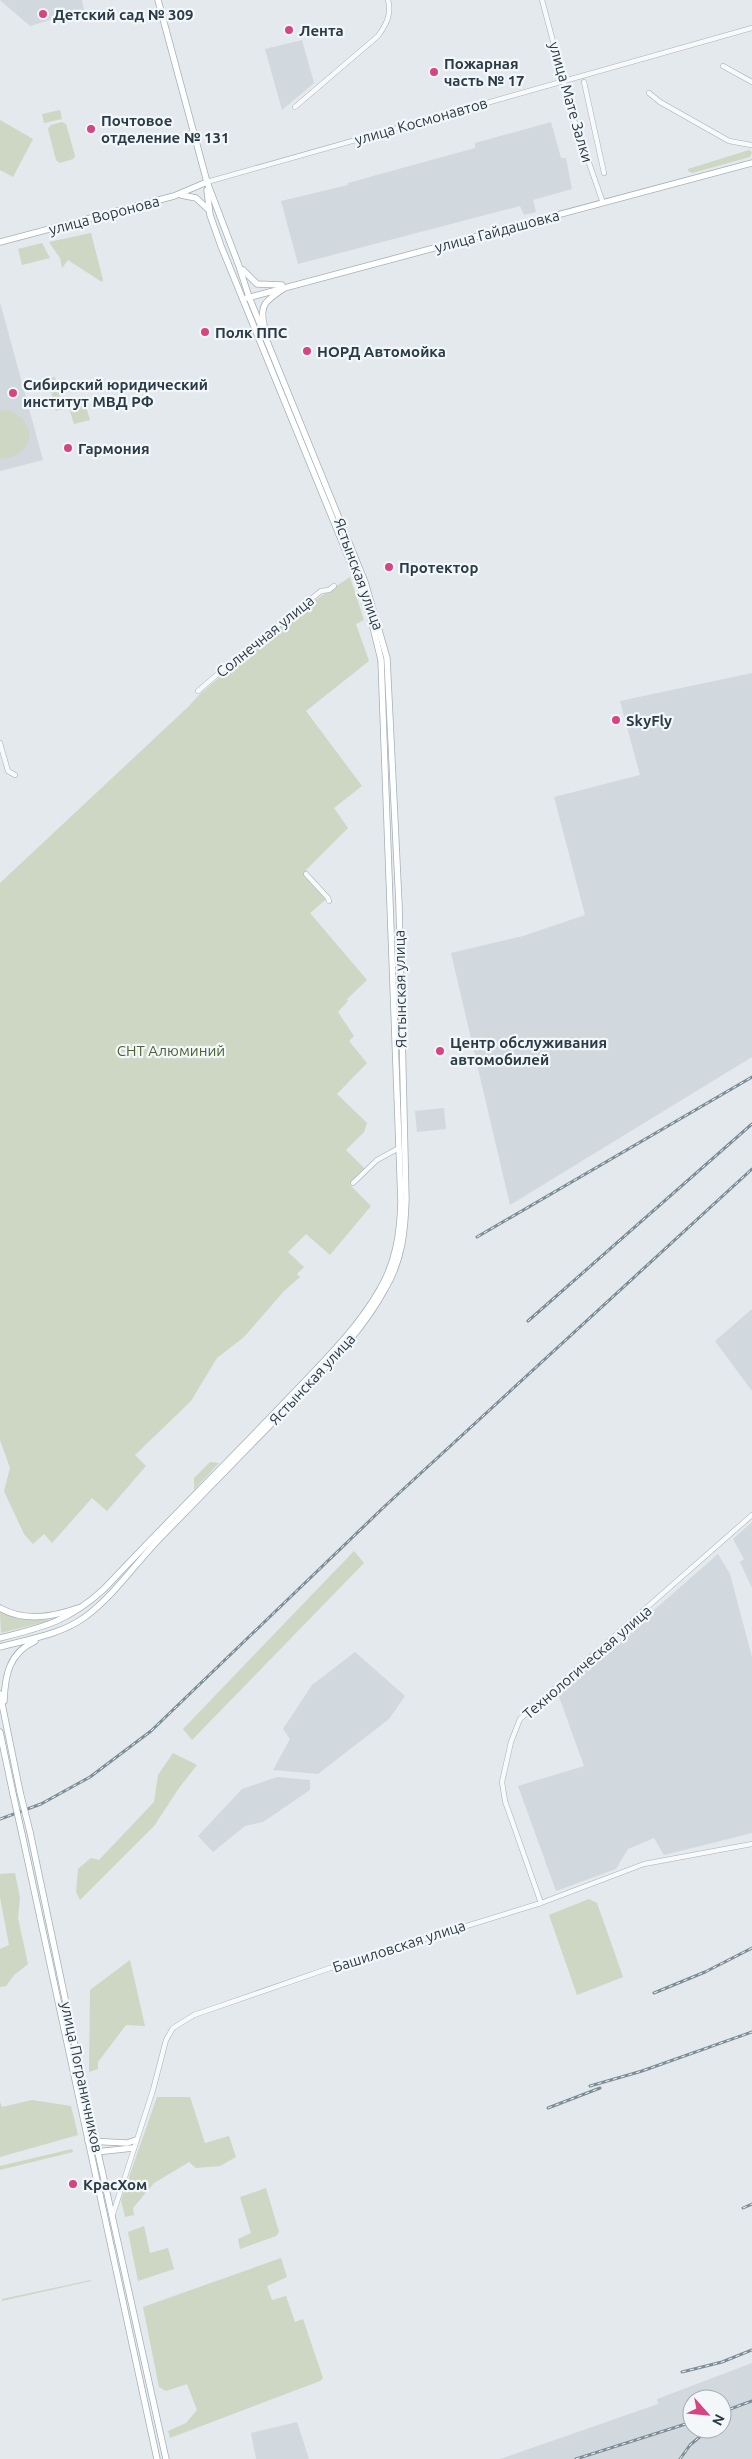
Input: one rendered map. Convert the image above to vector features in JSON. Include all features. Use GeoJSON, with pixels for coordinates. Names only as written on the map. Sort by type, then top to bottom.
{"type":"FeatureCollection","features":[{"type":"Feature","properties":{"kind":"main road","name":"Ястынская улица"},"geometry":{"type":"LineString","coordinates":[[0,1646],[46,1635],[72,1625],[98,1605],[160,1537],[342,1349],[368,1317],[387,1287],[399,1257],[404,1231],[406,1198],[398,904],[387,658],[365,582],[249,297],[206,182],[158,0]]}},
{"type":"Feature","properties":{"kind":"main road","name":"улица Гайдашовка"},"geometry":{"type":"LineString","coordinates":[[242,300],[752,163]]}},
{"type":"Feature","properties":{"kind":"main road","name":"Ястынская улица"},"geometry":{"type":"LineString","coordinates":[[0,1638],[57,1622],[72,1615],[91,1602],[308,1378],[372,1302],[386,1278],[398,1242],[401,1202],[381,660],[368,607],[242,300],[209,210],[206,182]]}},
{"type":"Feature","properties":{"kind":"main road","name":"улица Воронова"},"geometry":{"type":"LineString","coordinates":[[0,242],[174,196],[206,182]]}},
{"type":"Feature","properties":{"kind":"main road"},"geometry":{"type":"LineString","coordinates":[[174,196],[193,196],[209,210]]}},
{"type":"Feature","properties":{"kind":"main road"},"geometry":{"type":"LineString","coordinates":[[239,266],[257,284],[289,286]]}},
{"type":"Feature","properties":{"kind":"main road"},"geometry":{"type":"LineString","coordinates":[[268,343],[261,313],[264,305],[289,286]]}},
{"type":"Feature","properties":{"kind":"main road"},"geometry":{"type":"LineString","coordinates":[[0,1608],[16,1614],[42,1618],[77,1609],[91,1602]]}},
{"type":"Feature","properties":{"kind":"main road"},"geometry":{"type":"LineString","coordinates":[[3,1711],[5,1680],[11,1660],[27,1644],[46,1635]]}},
{"type":"Feature","properties":{"kind":"main road","name":"улица Пограничников"},"geometry":{"type":"LineString","coordinates":[[0,1694],[166,2459]]}},
{"type":"Feature","properties":{"kind":"main road","name":"улица Пограничников"},"geometry":{"type":"LineString","coordinates":[[0,1732],[157,2459]]}},
{"type":"Feature","properties":{"kind":"main road"},"geometry":{"type":"LineString","coordinates":[[88,2141],[127,2143],[136,2140]]}},
{"type":"Feature","properties":{"kind":"main road"},"geometry":{"type":"LineString","coordinates":[[91,2153],[133,2148]]}},
{"type":"Feature","properties":{"kind":"main road"},"geometry":{"type":"LineString","coordinates":[[132,2346],[137,2350],[140,2342]]}},
{"type":"Feature","properties":{"kind":"main road"},"geometry":{"type":"LineString","coordinates":[[138,2372],[141,2367],[146,2370]]}},
{"type":"Feature","properties":{"kind":"street"},"geometry":{"type":"LineString","coordinates":[[296,107],[378,36],[385,26],[389,15],[388,0]]}},
{"type":"Feature","properties":{"kind":"street","name":"улица Мате Залки"},"geometry":{"type":"LineString","coordinates":[[542,0],[578,135],[603,203]]}},
{"type":"Feature","properties":{"kind":"street","name":"улица Космонавтов"},"geometry":{"type":"LineString","coordinates":[[206,182],[752,28]]}},
{"type":"Feature","properties":{"kind":"street"},"geometry":{"type":"LineString","coordinates":[[723,66],[752,82]]}},
{"type":"Feature","properties":{"kind":"street"},"geometry":{"type":"LineString","coordinates":[[584,82],[604,173]]}},
{"type":"Feature","properties":{"kind":"street"},"geometry":{"type":"LineString","coordinates":[[649,93],[660,102],[729,141],[752,145]]}},
{"type":"Feature","properties":{"kind":"street","name":"Солнечная улица"},"geometry":{"type":"LineString","coordinates":[[198,691],[321,591],[329,590],[334,586]]}},
{"type":"Feature","properties":{"kind":"street"},"geometry":{"type":"LineString","coordinates":[[0,743],[8,771],[15,776]]}},
{"type":"Feature","properties":{"kind":"street"},"geometry":{"type":"LineString","coordinates":[[306,874],[328,898],[328,901]]}},
{"type":"Feature","properties":{"kind":"street"},"geometry":{"type":"LineString","coordinates":[[353,1184],[377,1160],[399,1148]]}},
{"type":"Feature","properties":{"kind":"street","name":"Технологическая улица"},"geometry":{"type":"LineString","coordinates":[[541,1903],[505,1801],[502,1782],[511,1742],[520,1719],[752,1515]]}},
{"type":"Feature","properties":{"kind":"street","name":"Башиловская улица"},"geometry":{"type":"LineString","coordinates":[[113,2214],[166,2040],[179,2023],[194,2015],[330,1968],[541,1903],[644,1864],[752,1844]]}},
{"type":"Feature","properties":{"kind":"shaded area","name":"Детский сад № 309"},"geometry":{"type":"Polygon","coordinates":[[[0,0],[82,0],[84,10],[30,26],[0,0]]]}},
{"type":"Feature","properties":{"kind":"shaded area"},"geometry":{"type":"Polygon","coordinates":[[[302,40],[314,83],[282,110],[265,49],[302,40]]]}},
{"type":"Feature","properties":{"kind":"shaded area"},"geometry":{"type":"Polygon","coordinates":[[[551,122],[561,158],[566,158],[572,189],[533,200],[536,212],[524,215],[520,206],[298,264],[281,201],[348,185],[348,183],[475,148],[475,143],[551,122]]]}},
{"type":"Feature","properties":{"kind":"shaded area","name":"Сибирский юридический институт МВД РФ"},"geometry":{"type":"Polygon","coordinates":[[[0,302],[43,460],[0,471],[0,302]]]}},
{"type":"Feature","properties":{"kind":"shaded area"},"geometry":{"type":"Polygon","coordinates":[[[752,673],[752,1057],[510,1205],[451,953],[523,936],[585,915],[554,797],[640,775],[620,701],[752,673]]]}},
{"type":"Feature","properties":{"kind":"shaded area"},"geometry":{"type":"Polygon","coordinates":[[[444,1108],[446,1129],[417,1132],[415,1111],[444,1108]]]}},
{"type":"Feature","properties":{"kind":"shaded area"},"geometry":{"type":"Polygon","coordinates":[[[752,1309],[752,1391],[715,1341],[752,1309]]]}},
{"type":"Feature","properties":{"kind":"shaded area"},"geometry":{"type":"Polygon","coordinates":[[[752,1522],[752,1588],[740,1562],[744,1559],[733,1539],[752,1522]]]}},
{"type":"Feature","properties":{"kind":"shaded area"},"geometry":{"type":"Polygon","coordinates":[[[718,1554],[730,1574],[752,1657],[752,1833],[664,1855],[654,1838],[628,1849],[616,1869],[556,1891],[518,1786],[584,1766],[558,1694],[718,1554]]]}},
{"type":"Feature","properties":{"kind":"shaded area"},"geometry":{"type":"Polygon","coordinates":[[[355,1652],[405,1696],[389,1719],[318,1774],[273,1770],[290,1739],[283,1729],[312,1685],[355,1652]]]}},
{"type":"Feature","properties":{"kind":"shaded area"},"geometry":{"type":"Polygon","coordinates":[[[277,1777],[310,1780],[310,1790],[263,1822],[245,1826],[213,1852],[198,1836],[242,1789],[277,1777]]]}},
{"type":"Feature","properties":{"kind":"shaded area"},"geometry":{"type":"Polygon","coordinates":[[[752,2363],[752,2459],[500,2459],[658,2404],[657,2399],[682,2390],[682,2439],[732,2439],[732,2389],[683,2389],[752,2363]]]}},
{"type":"Feature","properties":{"kind":"shaded area"},"geometry":{"type":"Polygon","coordinates":[[[297,2422],[309,2459],[256,2459],[251,2433],[297,2422]]]}},
{"type":"Feature","properties":{"kind":"green space"},"geometry":{"type":"Polygon","coordinates":[[[60,110],[62,119],[44,123],[42,114],[60,110]]]}},
{"type":"Feature","properties":{"kind":"green space"},"geometry":{"type":"Polygon","coordinates":[[[0,120],[33,139],[13,177],[0,170],[0,120]]]}},
{"type":"Feature","properties":{"kind":"green space"},"geometry":{"type":"Polygon","coordinates":[[[62,122],[66,124],[75,156],[73,159],[60,163],[56,160],[48,129],[51,125],[62,122]]]}},
{"type":"Feature","properties":{"kind":"green space"},"geometry":{"type":"Polygon","coordinates":[[[749,150],[752,152],[750,157],[692,173],[688,171],[688,169],[749,150]]]}},
{"type":"Feature","properties":{"kind":"green space"},"geometry":{"type":"Polygon","coordinates":[[[91,233],[102,282],[68,260],[62,268],[60,258],[49,242],[91,233]]]}},
{"type":"Feature","properties":{"kind":"green space"},"geometry":{"type":"Polygon","coordinates":[[[42,243],[50,258],[22,265],[18,249],[42,243]]]}},
{"type":"Feature","properties":{"kind":"green space"},"geometry":{"type":"Polygon","coordinates":[[[55,377],[63,409],[56,411],[48,379],[55,377]]]}},
{"type":"Feature","properties":{"kind":"green space"},"geometry":{"type":"Polygon","coordinates":[[[85,403],[90,420],[74,424],[69,408],[85,403]]]}},
{"type":"Feature","properties":{"kind":"green space"},"geometry":{"type":"Polygon","coordinates":[[[7,410],[25,422],[29,435],[25,447],[17,454],[0,459],[0,411],[7,410]]]}},
{"type":"Feature","properties":{"kind":"green space","name":"СНТ Алюминий"},"geometry":{"type":"Polygon","coordinates":[[[350,577],[364,620],[356,624],[369,661],[306,711],[362,786],[334,808],[348,828],[306,870],[330,896],[310,913],[367,980],[347,999],[348,1001],[338,1012],[354,1036],[349,1041],[367,1063],[337,1094],[367,1123],[364,1132],[346,1150],[365,1169],[349,1184],[371,1206],[330,1255],[306,1234],[288,1252],[304,1267],[297,1274],[300,1277],[284,1291],[244,1337],[217,1358],[191,1401],[135,1455],[146,1466],[107,1511],[92,1498],[52,1543],[44,1534],[33,1544],[24,1534],[4,1491],[10,1468],[0,1440],[0,883],[200,694],[291,616],[350,577]]]}},
{"type":"Feature","properties":{"kind":"green space"},"geometry":{"type":"Polygon","coordinates":[[[210,1462],[219,1463],[194,1490],[194,1478],[210,1462]]]}},
{"type":"Feature","properties":{"kind":"green space"},"geometry":{"type":"Polygon","coordinates":[[[354,1551],[364,1563],[192,1740],[183,1729],[354,1551]]]}},
{"type":"Feature","properties":{"kind":"green space"},"geometry":{"type":"Polygon","coordinates":[[[0,1612],[25,1619],[52,1620],[1,1633],[0,1612]]]}},
{"type":"Feature","properties":{"kind":"green space"},"geometry":{"type":"Polygon","coordinates":[[[173,1753],[197,1765],[154,1826],[80,1900],[76,1892],[78,1869],[91,1858],[99,1860],[154,1802],[158,1775],[173,1753]]]}},
{"type":"Feature","properties":{"kind":"green space"},"geometry":{"type":"Polygon","coordinates":[[[15,1873],[20,1898],[18,1918],[28,1964],[14,1975],[6,1986],[0,1987],[0,1949],[9,1945],[0,1897],[0,1874],[15,1873]]]}},
{"type":"Feature","properties":{"kind":"green space"},"geometry":{"type":"Polygon","coordinates":[[[589,1899],[597,1903],[623,1977],[577,1995],[549,1915],[589,1899]]]}},
{"type":"Feature","properties":{"kind":"green space"},"geometry":{"type":"Polygon","coordinates":[[[130,1960],[145,2026],[126,2025],[98,2062],[98,2069],[89,2072],[90,1990],[130,1960]]]}},
{"type":"Feature","properties":{"kind":"green space"},"geometry":{"type":"Polygon","coordinates":[[[157,2097],[190,2097],[205,2143],[229,2136],[236,2157],[220,2166],[196,2168],[189,2162],[154,2183],[133,2208],[134,2215],[125,2217],[121,2200],[157,2097]]]}},
{"type":"Feature","properties":{"kind":"green space"},"geometry":{"type":"Polygon","coordinates":[[[32,2100],[71,2106],[78,2135],[0,2157],[0,2102],[2,2107],[32,2100]]]}},
{"type":"Feature","properties":{"kind":"green space"},"geometry":{"type":"Polygon","coordinates":[[[72,2149],[73,2152],[0,2170],[0,2166],[72,2149]]]}},
{"type":"Feature","properties":{"kind":"green space"},"geometry":{"type":"Polygon","coordinates":[[[266,2188],[279,2232],[276,2236],[240,2249],[238,2239],[251,2233],[240,2197],[266,2188]]]}},
{"type":"Feature","properties":{"kind":"green space"},"geometry":{"type":"Polygon","coordinates":[[[144,2226],[150,2253],[168,2248],[174,2269],[138,2281],[128,2232],[144,2226]]]}},
{"type":"Feature","properties":{"kind":"green space"},"geometry":{"type":"Polygon","coordinates":[[[281,2258],[287,2277],[267,2286],[272,2300],[286,2296],[295,2322],[303,2319],[323,2378],[320,2381],[170,2438],[168,2431],[186,2423],[197,2410],[187,2384],[166,2391],[159,2387],[143,2307],[281,2258]]]}},
{"type":"Feature","properties":{"kind":"green space"},"geometry":{"type":"Polygon","coordinates":[[[91,2281],[2,2301],[2,2299],[91,2281]]]}},
{"type":"Feature","properties":{"kind":"railway"},"geometry":{"type":"LineString","coordinates":[[477,1237],[752,1077]]}},
{"type":"Feature","properties":{"kind":"railway"},"geometry":{"type":"LineString","coordinates":[[528,1321],[752,1124]]}},
{"type":"Feature","properties":{"kind":"railway"},"geometry":{"type":"LineString","coordinates":[[0,1819],[41,1804],[90,1777],[151,1731],[385,1506],[752,1169]]}},
{"type":"Feature","properties":{"kind":"railway"},"geometry":{"type":"LineString","coordinates":[[654,1993],[705,1972],[752,1948]]}},
{"type":"Feature","properties":{"kind":"railway"},"geometry":{"type":"LineString","coordinates":[[590,2086],[642,2071],[752,2032]]}},
{"type":"Feature","properties":{"kind":"railway"},"geometry":{"type":"LineString","coordinates":[[548,2108],[600,2088]]}},
{"type":"Feature","properties":{"kind":"railway"},"geometry":{"type":"LineString","coordinates":[[743,2208],[752,2204]]}},
{"type":"Feature","properties":{"kind":"railway"},"geometry":{"type":"LineString","coordinates":[[682,2372],[722,2362],[752,2350]]}},
{"type":"Feature","properties":{"kind":"railway"},"geometry":{"type":"LineString","coordinates":[[732,2408],[752,2401]]}},
{"type":"Feature","properties":{"kind":"railway"},"geometry":{"type":"LineString","coordinates":[[576,2459],[682,2425]]}},
{"type":"Feature","properties":{"kind":"railway"},"geometry":{"type":"LineString","coordinates":[[680,2459],[690,2445],[697,2439]]}},
{"type":"Feature","properties":{"kind":"place","name":"Детский сад № 309"},"geometry":{"type":"Point","coordinates":[43,14]}},
{"type":"Feature","properties":{"kind":"place","name":"Лента"},"geometry":{"type":"Point","coordinates":[289,30]}},
{"type":"Feature","properties":{"kind":"place","name":"Пожарная часть № 17"},"geometry":{"type":"Point","coordinates":[434,72]}},
{"type":"Feature","properties":{"kind":"place","name":"Почтовое отделение № 131"},"geometry":{"type":"Point","coordinates":[91,129]}},
{"type":"Feature","properties":{"kind":"place","name":"Полк ППС"},"geometry":{"type":"Point","coordinates":[205,332]}},
{"type":"Feature","properties":{"kind":"place","name":"НОРД Автомойка"},"geometry":{"type":"Point","coordinates":[307,351]}},
{"type":"Feature","properties":{"kind":"place","name":"Сибирский юридический институт МВД РФ"},"geometry":{"type":"Point","coordinates":[13,393]}},
{"type":"Feature","properties":{"kind":"place","name":"Гармония"},"geometry":{"type":"Point","coordinates":[68,448]}},
{"type":"Feature","properties":{"kind":"place","name":"Протектор"},"geometry":{"type":"Point","coordinates":[389,567]}},
{"type":"Feature","properties":{"kind":"place","name":"SkyFly"},"geometry":{"type":"Point","coordinates":[616,720]}},
{"type":"Feature","properties":{"kind":"place","name":"Центр обслуживания автомобилей"},"geometry":{"type":"Point","coordinates":[440,1051]}},
{"type":"Feature","properties":{"kind":"place","name":"КрасХом"},"geometry":{"type":"Point","coordinates":[73,2184]}}]}
